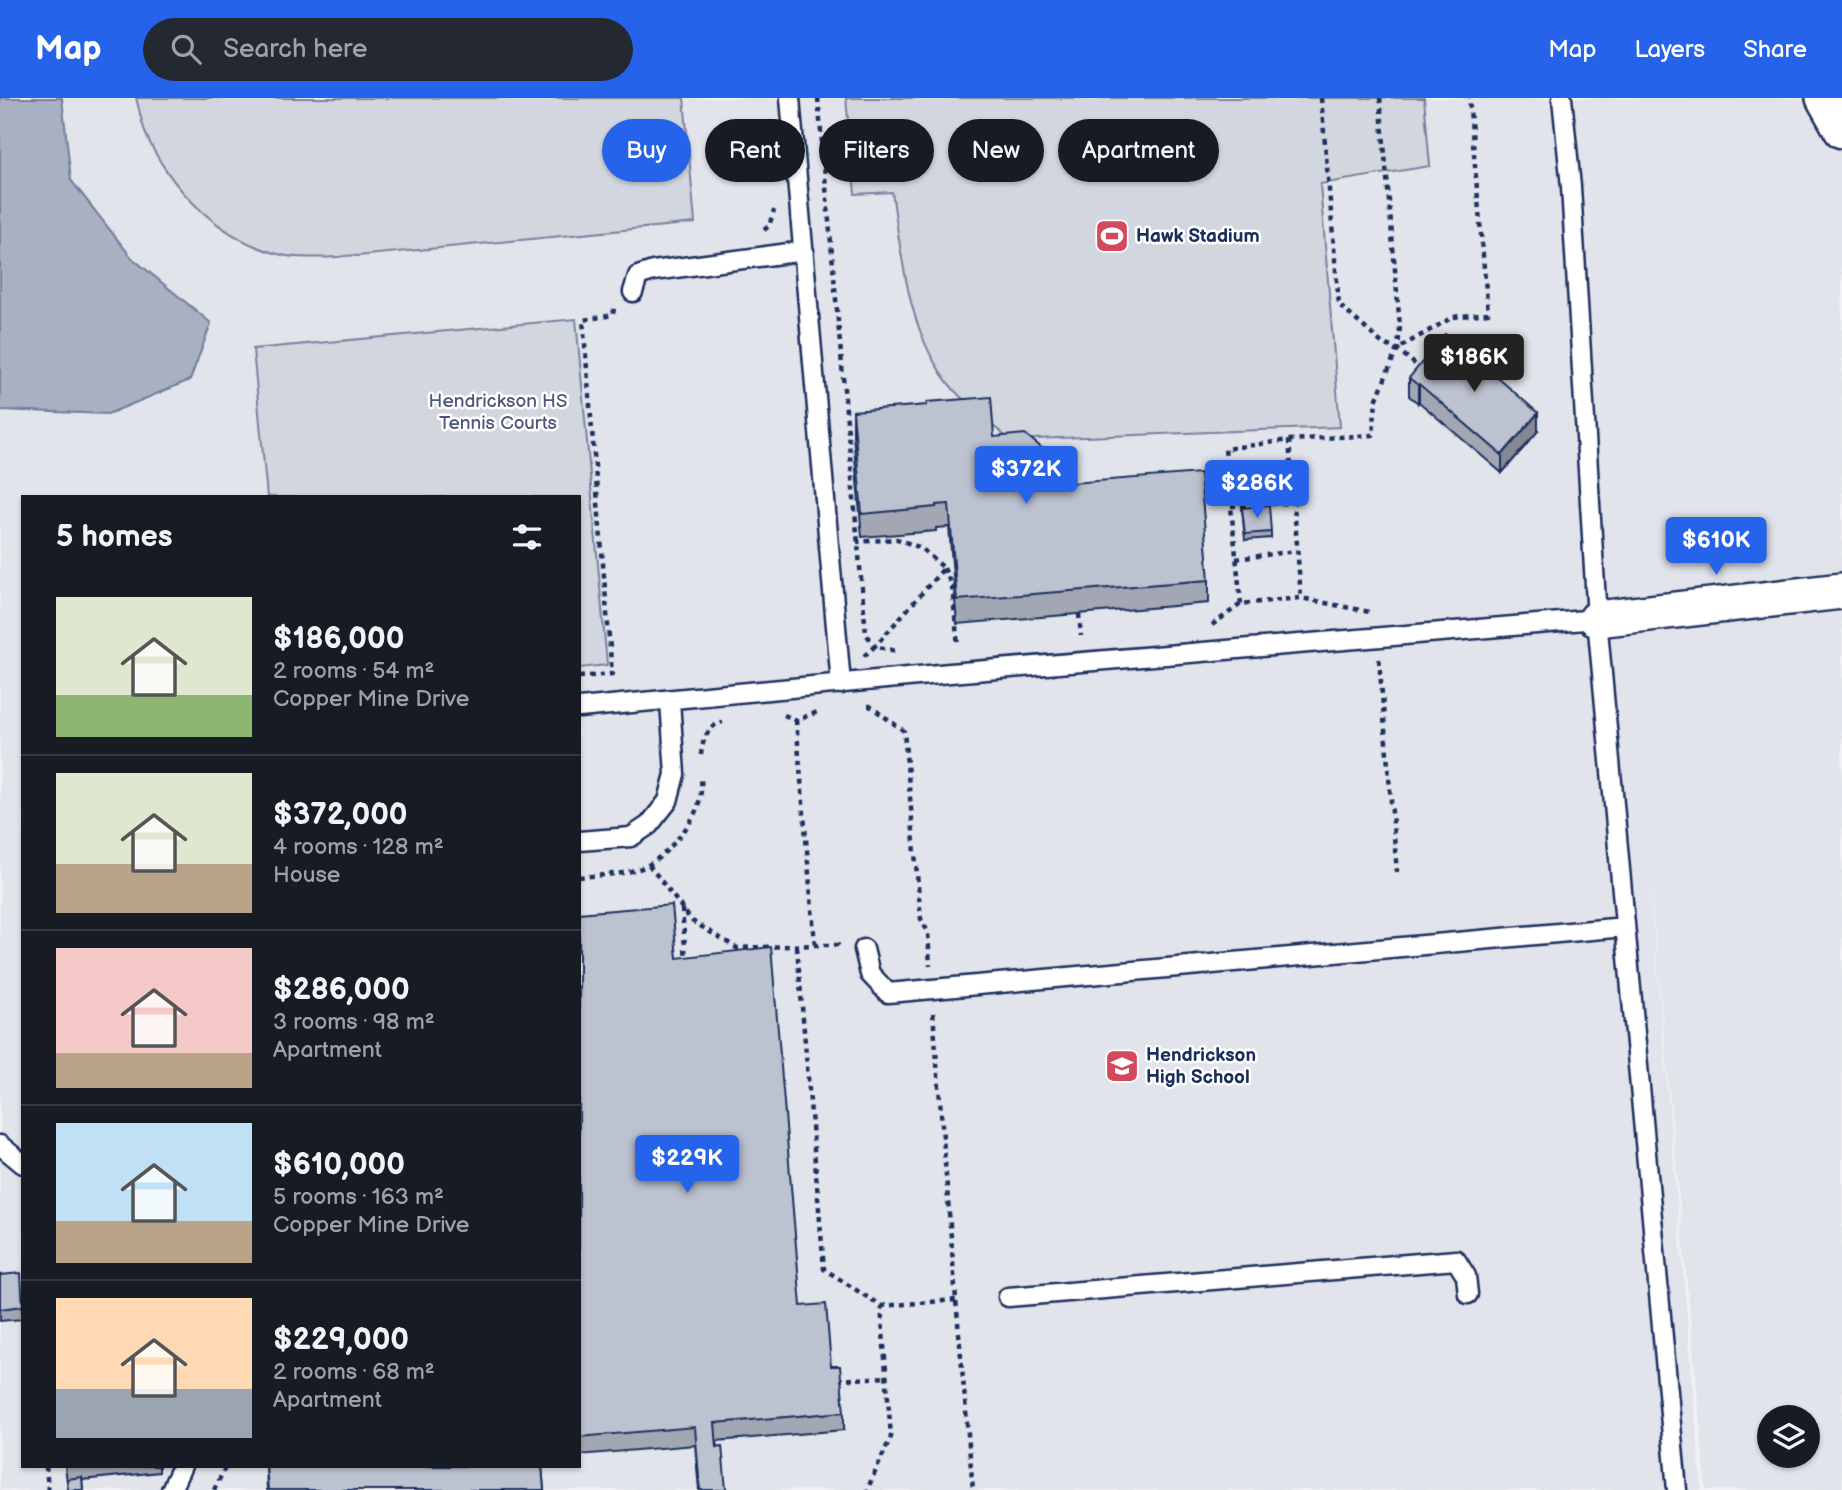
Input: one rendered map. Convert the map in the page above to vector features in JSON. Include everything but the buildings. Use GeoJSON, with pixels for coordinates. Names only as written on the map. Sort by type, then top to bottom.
{"type":"FeatureCollection","features":[{"type":"Feature","properties":{"kind":"street"},"geometry":{"type":"LineString","coordinates":[[1824,98],[1842,130]]}},
{"type":"Feature","properties":{"kind":"street"},"geometry":{"type":"LineString","coordinates":[[1597,619],[1842,591]]}},
{"type":"Feature","properties":{"kind":"lane"},"geometry":{"type":"LineString","coordinates":[[790,98],[842,684]]}},
{"type":"Feature","properties":{"kind":"lane"},"geometry":{"type":"LineString","coordinates":[[1562,98],[1571,187],[1597,619],[1677,1490]]}},
{"type":"Feature","properties":{"kind":"lane"},"geometry":{"type":"LineString","coordinates":[[633,292],[638,276],[653,271],[804,251]]}},
{"type":"Feature","properties":{"kind":"lane"},"geometry":{"type":"LineString","coordinates":[[581,708],[1096,660],[1597,619]]}},
{"type":"Feature","properties":{"kind":"lane"},"geometry":{"type":"LineString","coordinates":[[581,841],[631,837],[649,825],[668,801],[675,774],[670,701]]}},
{"type":"Feature","properties":{"kind":"lane"},"geometry":{"type":"LineString","coordinates":[[864,949],[870,974],[888,993],[1625,927]]}},
{"type":"Feature","properties":{"kind":"lane"},"geometry":{"type":"LineString","coordinates":[[0,1145],[21,1162]]}},
{"type":"Feature","properties":{"kind":"lane"},"geometry":{"type":"LineString","coordinates":[[1008,1297],[1456,1260],[1466,1276],[1468,1294]]}},
{"type":"Feature","properties":{"kind":"lane"},"geometry":{"type":"LineString","coordinates":[[171,1490],[181,1468]]}},
{"type":"Feature","properties":{"kind":"path"},"geometry":{"type":"LineString","coordinates":[[818,98],[866,634],[875,646],[892,651],[905,650]]}},
{"type":"Feature","properties":{"kind":"path"},"geometry":{"type":"LineString","coordinates":[[1321,98],[1339,305],[1383,344],[1397,349],[1427,374]]}},
{"type":"Feature","properties":{"kind":"path"},"geometry":{"type":"LineString","coordinates":[[1241,604],[1226,449],[1289,440],[1373,435],[1376,401],[1397,349],[1400,327],[1380,98]]}},
{"type":"Feature","properties":{"kind":"path"},"geometry":{"type":"LineString","coordinates":[[1397,349],[1453,317],[1488,313],[1469,98]]}},
{"type":"Feature","properties":{"kind":"path"},"geometry":{"type":"LineString","coordinates":[[760,233],[769,226],[774,210],[773,198]]}},
{"type":"Feature","properties":{"kind":"path"},"geometry":{"type":"LineString","coordinates":[[581,677],[612,674],[583,320],[613,314],[614,304]]}},
{"type":"Feature","properties":{"kind":"path"},"geometry":{"type":"LineString","coordinates":[[1289,440],[1301,598]]}},
{"type":"Feature","properties":{"kind":"path"},"geometry":{"type":"LineString","coordinates":[[1231,506],[1292,503]]}},
{"type":"Feature","properties":{"kind":"path"},"geometry":{"type":"LineString","coordinates":[[857,542],[897,539],[921,548],[944,568],[952,587],[958,646],[945,647]]}},
{"type":"Feature","properties":{"kind":"path"},"geometry":{"type":"LineString","coordinates":[[1236,559],[1296,551]]}},
{"type":"Feature","properties":{"kind":"path"},"geometry":{"type":"LineString","coordinates":[[839,658],[866,656],[944,568]]}},
{"type":"Feature","properties":{"kind":"path"},"geometry":{"type":"LineString","coordinates":[[1200,626],[1214,625],[1241,604],[1301,598],[1374,613]]}},
{"type":"Feature","properties":{"kind":"path"},"geometry":{"type":"LineString","coordinates":[[1079,614],[1081,636],[1094,635]]}},
{"type":"Feature","properties":{"kind":"path"},"geometry":{"type":"LineString","coordinates":[[1379,659],[1396,872]]}},
{"type":"Feature","properties":{"kind":"path"},"geometry":{"type":"LineString","coordinates":[[857,707],[870,706],[904,731],[920,919],[928,932],[973,1490]]}},
{"type":"Feature","properties":{"kind":"path"},"geometry":{"type":"LineString","coordinates":[[796,720],[815,945]]}},
{"type":"Feature","properties":{"kind":"path"},"geometry":{"type":"LineString","coordinates":[[649,865],[692,921],[737,948],[838,946],[844,957]]}},
{"type":"Feature","properties":{"kind":"path"},"geometry":{"type":"LineString","coordinates":[[682,908],[686,961]]}},
{"type":"Feature","properties":{"kind":"path"},"geometry":{"type":"LineString","coordinates":[[797,947],[824,1269],[881,1306],[956,1300]]}},
{"type":"Feature","properties":{"kind":"path"},"geometry":{"type":"LineString","coordinates":[[921,1015],[933,1017]]}},
{"type":"Feature","properties":{"kind":"path"},"geometry":{"type":"LineString","coordinates":[[867,1490],[891,1437],[881,1306]]}},
{"type":"Feature","properties":{"kind":"path"},"geometry":{"type":"LineString","coordinates":[[831,1381],[886,1377]]}},
{"type":"Feature","properties":{"kind":"path"},"geometry":{"type":"LineString","coordinates":[[46,1468],[48,1490]]}},
{"type":"Feature","properties":{"kind":"path"},"geometry":{"type":"LineString","coordinates":[[214,1490],[225,1468]]}},
{"type":"Feature","properties":{"kind":"shaded area","name":"Hendrickson High School"},"geometry":{"type":"Polygon","coordinates":[[[0,98],[1842,98],[1842,1490],[1706,1490],[1645,828],[1702,1490],[0,1490],[0,98]]]}},
{"type":"Feature","properties":{"kind":"green space"},"geometry":{"type":"Polygon","coordinates":[[[136,98],[684,98],[686,119],[602,119],[602,182],[691,182],[691,178],[695,223],[357,256],[293,257],[240,239],[203,212],[186,196],[159,159],[143,124],[136,98]]]}},
{"type":"Feature","properties":{"kind":"green space","name":"Hawk Stadium"},"geometry":{"type":"Polygon","coordinates":[[[846,98],[1424,98],[1430,166],[1320,184],[1340,427],[1010,440],[954,390],[926,346],[909,296],[892,192],[855,194],[854,182],[934,182],[934,119],[848,119],[846,98]]]}},
{"type":"Feature","properties":{"kind":"green space","name":"Hendrickson HS Tennis Courts"},"geometry":{"type":"Polygon","coordinates":[[[576,319],[607,665],[581,668],[581,495],[267,495],[253,349],[576,319]]]}},
{"type":"Feature","properties":{"kind":"water"},"geometry":{"type":"Polygon","coordinates":[[[0,98],[62,98],[71,180],[132,258],[211,323],[190,380],[108,414],[0,410],[0,98]]]}},
{"type":"Feature","properties":{"kind":"place","name":"Hawk Stadium"},"geometry":{"type":"Point","coordinates":[1112,236]}},
{"type":"Feature","properties":{"kind":"place","name":"Hendrickson High School"},"geometry":{"type":"Point","coordinates":[1122,1066]}}]}
